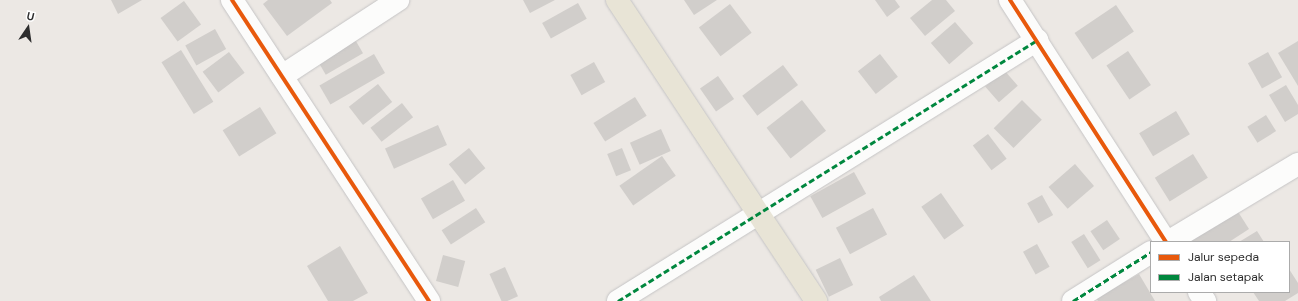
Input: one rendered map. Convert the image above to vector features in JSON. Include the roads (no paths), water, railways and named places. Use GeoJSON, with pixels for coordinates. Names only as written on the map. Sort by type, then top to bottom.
{"type":"FeatureCollection","features":[{"type":"Feature","properties":{"kind":"main road"},"geometry":{"type":"LineString","coordinates":[[617,0],[759,217],[816,301]]}},
{"type":"Feature","properties":{"kind":"street"},"geometry":{"type":"LineString","coordinates":[[232,0],[429,301]]}},
{"type":"Feature","properties":{"kind":"street"},"geometry":{"type":"LineString","coordinates":[[282,76],[398,0]]}},
{"type":"Feature","properties":{"kind":"street"},"geometry":{"type":"LineString","coordinates":[[1010,0],[1166,241]]}},
{"type":"Feature","properties":{"kind":"street"},"geometry":{"type":"LineString","coordinates":[[618,301],[759,217],[1037,40]]}},
{"type":"Feature","properties":{"kind":"street"},"geometry":{"type":"LineString","coordinates":[[1169,241],[1298,164]]}},
{"type":"Feature","properties":{"kind":"street"},"geometry":{"type":"LineString","coordinates":[[1073,301],[1150,253]]}}]}
